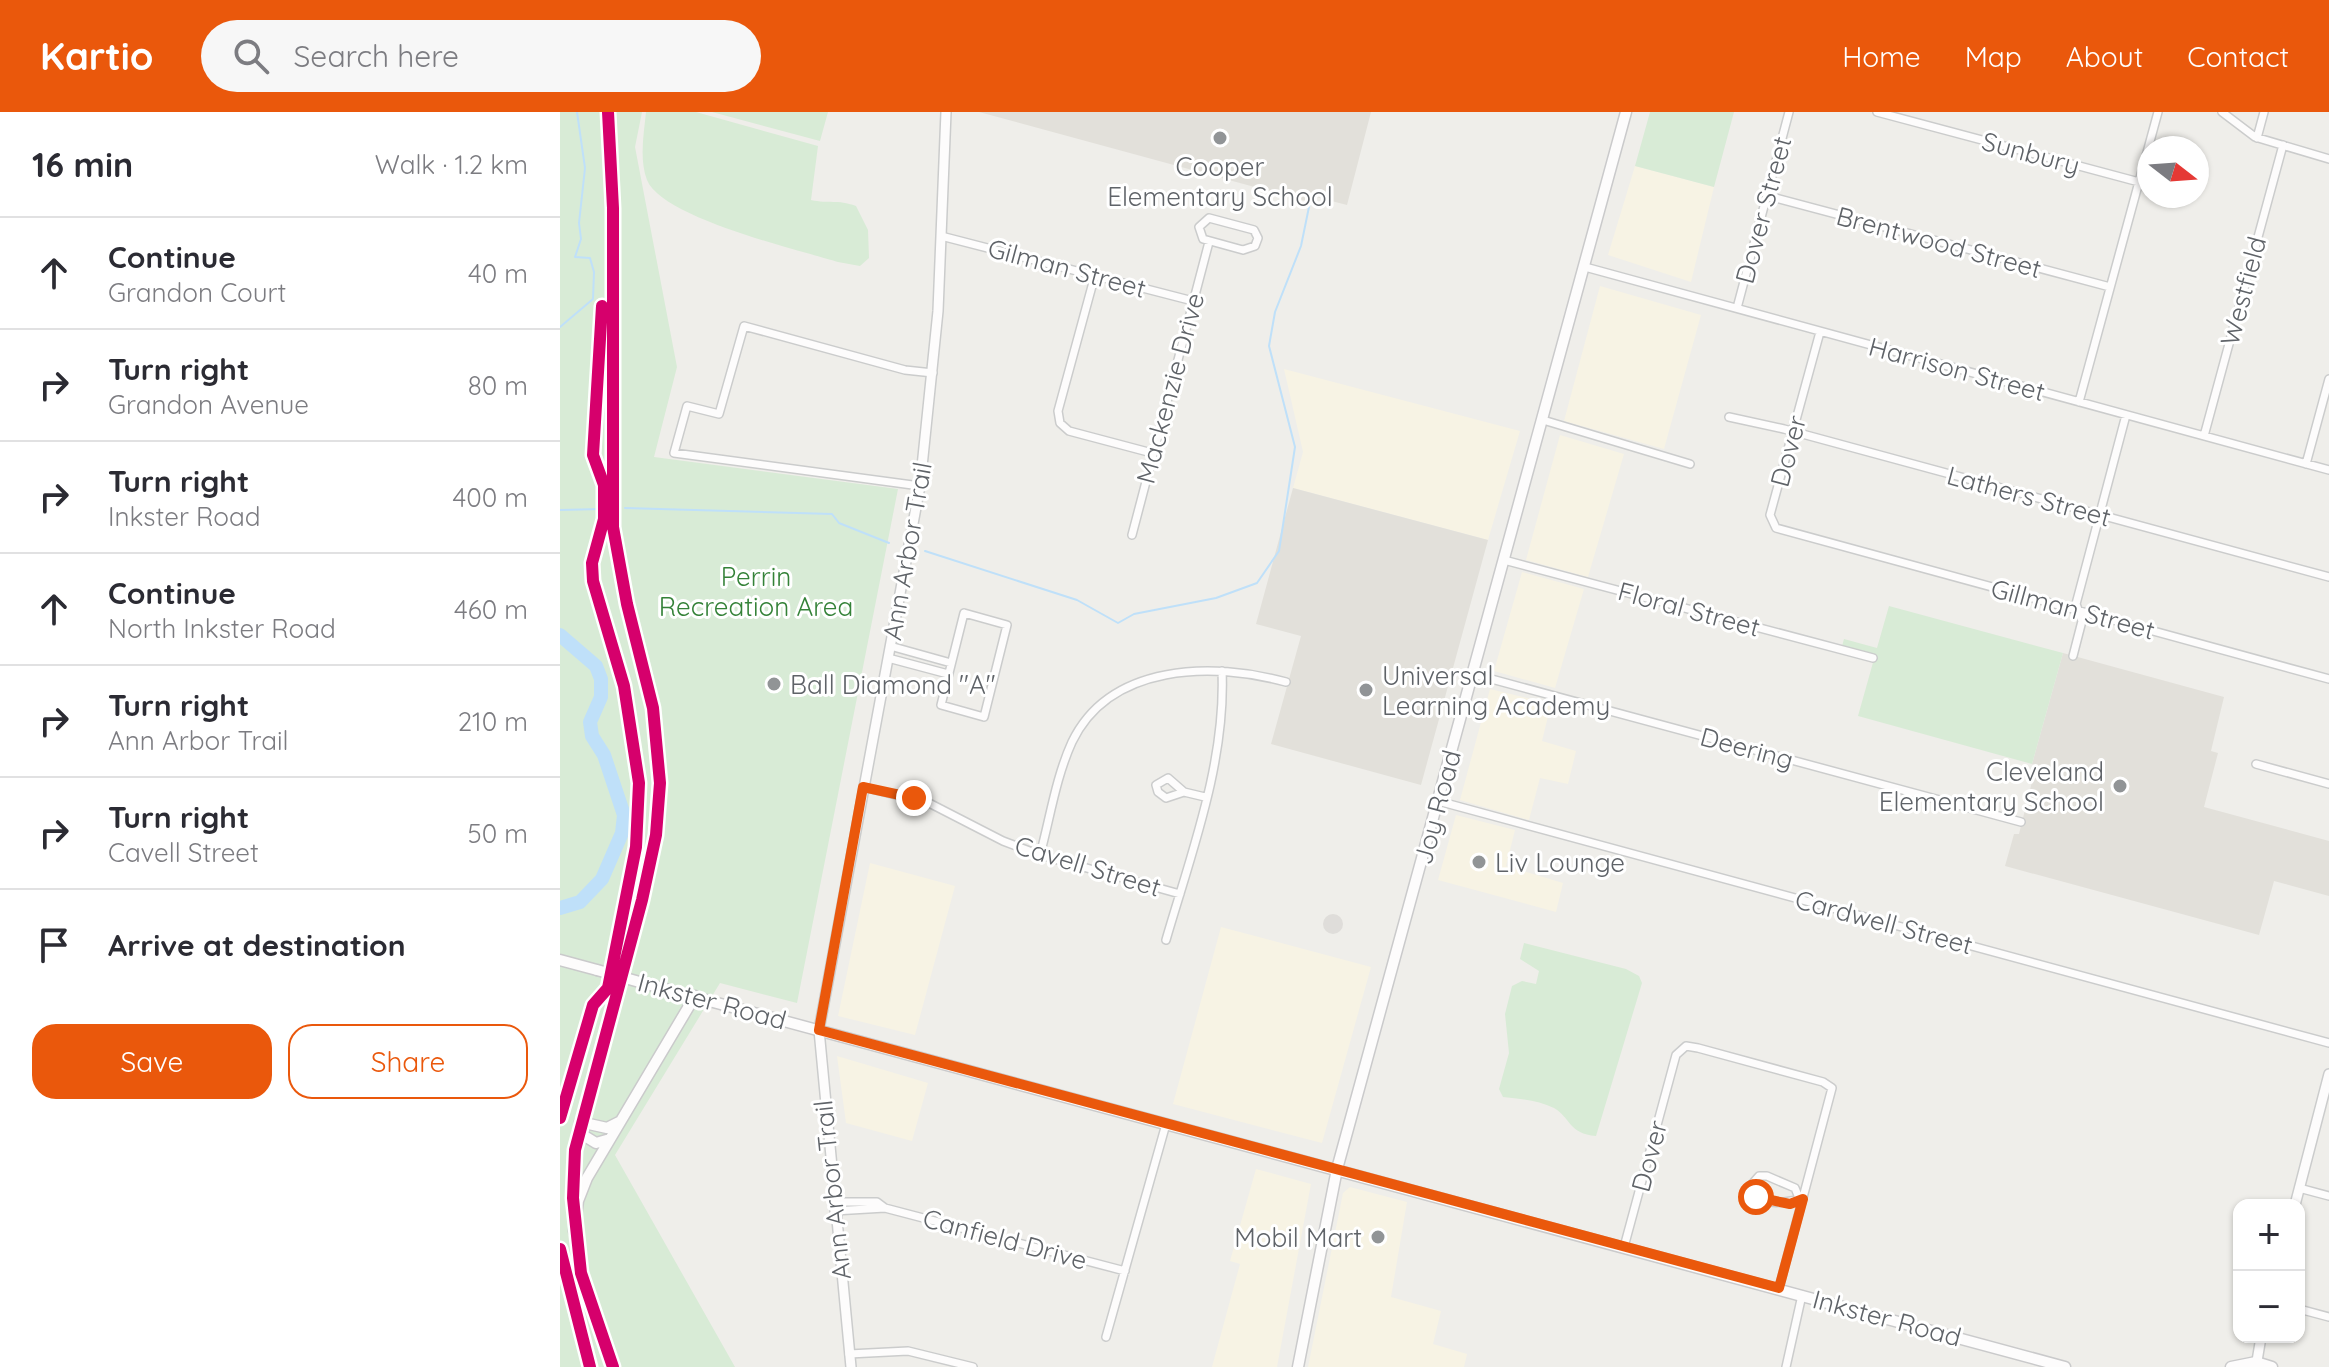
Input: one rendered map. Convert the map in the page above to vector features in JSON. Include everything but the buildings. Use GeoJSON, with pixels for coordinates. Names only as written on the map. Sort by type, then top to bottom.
{"type":"FeatureCollection","features":[{"type":"Feature","properties":{"kind":"main road","name":"Joy Road"},"geometry":{"type":"LineString","coordinates":[[1298,1367],[1337,1169],[1626,112]]}},
{"type":"Feature","properties":{"kind":"main road","name":"Inkster Road"},"geometry":{"type":"LineString","coordinates":[[560,960],[1779,1288],[1801,1300],[2035,1363],[2065,1367]]}},
{"type":"Feature","properties":{"kind":"main road"},"geometry":{"type":"LineString","coordinates":[[574,1231],[582,1189],[695,996]]}},
{"type":"Feature","properties":{"kind":"main road"},"geometry":{"type":"LineString","coordinates":[[579,1127],[607,1128],[626,1114]]}},
{"type":"Feature","properties":{"kind":"main road"},"geometry":{"type":"LineString","coordinates":[[579,1127],[596,1143],[611,1138]]}},
{"type":"Feature","properties":{"kind":"main road"},"geometry":{"type":"LineString","coordinates":[[2231,1367],[2272,1367]]}},
{"type":"Feature","properties":{"kind":"street"},"geometry":{"type":"LineString","coordinates":[[608,112],[613,208],[613,527],[627,604],[653,708],[660,783],[656,835],[642,900],[579,1127],[573,1169],[574,1231],[584,1285],[613,1367]]}},
{"type":"Feature","properties":{"kind":"street","name":"Ann Arbor Trail"},"geometry":{"type":"LineString","coordinates":[[851,1367],[833,1206],[819,1030],[920,486],[933,373],[946,112]]}},
{"type":"Feature","properties":{"kind":"street","name":"Dover Street"},"geometry":{"type":"LineString","coordinates":[[1737,308],[1789,112]]}},
{"type":"Feature","properties":{"kind":"street","name":"Sunbury"},"geometry":{"type":"LineString","coordinates":[[1877,112],[2137,181]]}},
{"type":"Feature","properties":{"kind":"street"},"geometry":{"type":"LineString","coordinates":[[2151,136],[2158,112]]}},
{"type":"Feature","properties":{"kind":"street"},"geometry":{"type":"LineString","coordinates":[[2222,112],[2236,126],[2257,138],[2329,159]]}},
{"type":"Feature","properties":{"kind":"street"},"geometry":{"type":"LineString","coordinates":[[2257,138],[2264,112]]}},
{"type":"Feature","properties":{"kind":"street","name":"Westfield"},"geometry":{"type":"LineString","coordinates":[[2204,436],[2283,145]]}},
{"type":"Feature","properties":{"kind":"street"},"geometry":{"type":"LineString","coordinates":[[2079,402],[2137,189]]}},
{"type":"Feature","properties":{"kind":"street","name":"Brentwood Street"},"geometry":{"type":"LineString","coordinates":[[1768,196],[2110,287]]}},
{"type":"Feature","properties":{"kind":"street","name":"Mackenzie Drive"},"geometry":{"type":"LineString","coordinates":[[1209,218],[1250,228],[1258,238],[1255,246],[1248,251],[1209,242],[1201,238],[1199,227],[1209,218]]}},
{"type":"Feature","properties":{"kind":"street","name":"Gilman Street"},"geometry":{"type":"LineString","coordinates":[[941,236],[1193,301]]}},
{"type":"Feature","properties":{"kind":"street","name":"Mackenzie Drive"},"geometry":{"type":"LineString","coordinates":[[1132,535],[1209,242]]}},
{"type":"Feature","properties":{"kind":"street","name":"Harrison Street"},"geometry":{"type":"LineString","coordinates":[[1585,267],[2329,470]]}},
{"type":"Feature","properties":{"kind":"street"},"geometry":{"type":"LineString","coordinates":[[1095,275],[1058,411],[1059,420],[1069,431],[1152,453]]}},
{"type":"Feature","properties":{"kind":"street"},"geometry":{"type":"LineString","coordinates":[[920,486],[674,453],[687,406],[719,414],[744,326],[905,370],[933,373]]}},
{"type":"Feature","properties":{"kind":"street","name":"Dover"},"geometry":{"type":"LineString","coordinates":[[1816,539],[1776,528],[1770,518],[1820,332]]}},
{"type":"Feature","properties":{"kind":"street"},"geometry":{"type":"LineString","coordinates":[[2306,464],[2329,379]]}},
{"type":"Feature","properties":{"kind":"street"},"geometry":{"type":"LineString","coordinates":[[2073,656],[2082,621],[2076,604],[2126,415]]}},
{"type":"Feature","properties":{"kind":"street","name":"Lathers Street"},"geometry":{"type":"LineString","coordinates":[[1729,417],[1793,431],[2329,577]]}},
{"type":"Feature","properties":{"kind":"street"},"geometry":{"type":"LineString","coordinates":[[1543,420],[1690,464]]}},
{"type":"Feature","properties":{"kind":"street","name":"Gillman Street"},"geometry":{"type":"LineString","coordinates":[[1816,539],[2329,679]]}},
{"type":"Feature","properties":{"kind":"street","name":"Floral Street"},"geometry":{"type":"LineString","coordinates":[[1504,560],[1873,658]]}},
{"type":"Feature","properties":{"kind":"street"},"geometry":{"type":"LineString","coordinates":[[964,613],[1007,625],[984,717],[941,705],[951,663],[964,613]]}},
{"type":"Feature","properties":{"kind":"street"},"geometry":{"type":"LineString","coordinates":[[890,646],[951,663]]}},
{"type":"Feature","properties":{"kind":"street"},"geometry":{"type":"LineString","coordinates":[[888,658],[948,674]]}},
{"type":"Feature","properties":{"kind":"street"},"geometry":{"type":"LineString","coordinates":[[1166,940],[1220,733],[1222,671]]}},
{"type":"Feature","properties":{"kind":"street"},"geometry":{"type":"LineString","coordinates":[[1040,855],[1068,753],[1093,713],[1119,692],[1147,680],[1187,672],[1222,671],[1286,682]]}},
{"type":"Feature","properties":{"kind":"street","name":"Deering"},"geometry":{"type":"LineString","coordinates":[[1473,674],[2021,822]]}},
{"type":"Feature","properties":{"kind":"street"},"geometry":{"type":"LineString","coordinates":[[2256,764],[2329,784]]}},
{"type":"Feature","properties":{"kind":"street","name":"Cavell Street"},"geometry":{"type":"LineString","coordinates":[[863,787],[929,803],[1040,855],[1180,894]]}},
{"type":"Feature","properties":{"kind":"street"},"geometry":{"type":"LineString","coordinates":[[1184,792],[1205,797]]}},
{"type":"Feature","properties":{"kind":"street","name":"Cardwell Street"},"geometry":{"type":"LineString","coordinates":[[1438,801],[2329,1043]]}},
{"type":"Feature","properties":{"kind":"street","name":"Dover"},"geometry":{"type":"LineString","coordinates":[[1624,1247],[1673,1065],[1678,1052],[1691,1046],[1823,1082],[1832,1088],[1801,1198]]}},
{"type":"Feature","properties":{"kind":"street"},"geometry":{"type":"LineString","coordinates":[[2296,1199],[2329,1076]]}},
{"type":"Feature","properties":{"kind":"street"},"geometry":{"type":"LineString","coordinates":[[1106,1337],[1166,1124]]}},
{"type":"Feature","properties":{"kind":"street"},"geometry":{"type":"LineString","coordinates":[[1779,1288],[1801,1198],[1795,1188],[1767,1176],[1759,1176],[1752,1184],[1752,1192],[1761,1199],[1790,1204],[1801,1198]]}},
{"type":"Feature","properties":{"kind":"street"},"geometry":{"type":"LineString","coordinates":[[2299,1188],[2329,1196]]}},
{"type":"Feature","properties":{"kind":"street","name":"Canfield Drive"},"geometry":{"type":"LineString","coordinates":[[833,1206],[885,1208],[1125,1271]]}},
{"type":"Feature","properties":{"kind":"street"},"geometry":{"type":"LineString","coordinates":[[1786,1367],[1801,1300]]}},
{"type":"Feature","properties":{"kind":"street"},"geometry":{"type":"LineString","coordinates":[[2305,1311],[2329,1317]]}},
{"type":"Feature","properties":{"kind":"street"},"geometry":{"type":"LineString","coordinates":[[2256,1365],[2260,1343]]}},
{"type":"Feature","properties":{"kind":"street"},"geometry":{"type":"LineString","coordinates":[[849,1354],[908,1351],[973,1367]]}},
{"type":"Feature","properties":{"kind":"shaded area","name":"Cooper Elementary School"},"geometry":{"type":"Polygon","coordinates":[[[979,112],[1371,112],[1347,205],[1312,196],[1310,202],[979,112]]]}},
{"type":"Feature","properties":{"kind":"shaded area"},"geometry":{"type":"Polygon","coordinates":[[[1635,166],[1714,187],[1691,282],[1608,255],[1635,166]]]}},
{"type":"Feature","properties":{"kind":"shaded area"},"geometry":{"type":"Polygon","coordinates":[[[1600,286],[1701,315],[1664,449],[1564,421],[1600,286]]]}},
{"type":"Feature","properties":{"kind":"shaded area"},"geometry":{"type":"Polygon","coordinates":[[[1284,369],[1520,431],[1488,540],[1293,488],[1303,452],[1284,369]]]}},
{"type":"Feature","properties":{"kind":"shaded area"},"geometry":{"type":"Polygon","coordinates":[[[1560,435],[1624,454],[1588,577],[1526,560],[1560,435]]]}},
{"type":"Feature","properties":{"kind":"shaded area","name":"Universal Learning Academy"},"geometry":{"type":"Polygon","coordinates":[[[1293,488],[1488,540],[1421,785],[1271,744],[1301,636],[1256,624],[1293,488]]]}},
{"type":"Feature","properties":{"kind":"shaded area"},"geometry":{"type":"Polygon","coordinates":[[[1522,572],[1584,589],[1555,688],[1494,671],[1522,572]]]}},
{"type":"Feature","properties":{"kind":"shaded area","name":"Cleveland Elementary School"},"geometry":{"type":"Polygon","coordinates":[[[2063,653],[2224,697],[2211,751],[2218,753],[2204,807],[2329,841],[2329,896],[2274,881],[2259,935],[2005,866],[2014,834],[2019,834],[2036,766],[2032,764],[2063,653]]]}},
{"type":"Feature","properties":{"kind":"shaded area"},"geometry":{"type":"Polygon","coordinates":[[[1490,689],[1551,704],[1542,741],[1576,751],[1568,784],[1540,778],[1529,820],[1460,800],[1490,689]]]}},
{"type":"Feature","properties":{"kind":"shaded area"},"geometry":{"type":"Polygon","coordinates":[[[1456,815],[1515,830],[1506,866],[1563,883],[1556,912],[1438,880],[1456,815]]]}},
{"type":"Feature","properties":{"kind":"shaded area"},"geometry":{"type":"Polygon","coordinates":[[[870,863],[955,886],[915,1035],[838,1016],[870,863]]]}},
{"type":"Feature","properties":{"kind":"shaded area"},"geometry":{"type":"Polygon","coordinates":[[[1333,914],[1340,917],[1343,924],[1340,931],[1333,934],[1326,931],[1323,924],[1326,917],[1333,914]]]}},
{"type":"Feature","properties":{"kind":"shaded area"},"geometry":{"type":"Polygon","coordinates":[[[1221,927],[1371,967],[1322,1143],[1173,1104],[1221,927]]]}},
{"type":"Feature","properties":{"kind":"shaded area"},"geometry":{"type":"Polygon","coordinates":[[[837,1056],[928,1083],[912,1141],[846,1123],[837,1056]]]}},
{"type":"Feature","properties":{"kind":"shaded area"},"geometry":{"type":"Polygon","coordinates":[[[1256,1169],[1311,1184],[1277,1367],[1212,1367],[1240,1264],[1230,1261],[1256,1169]]]}},
{"type":"Feature","properties":{"kind":"shaded area"},"geometry":{"type":"Polygon","coordinates":[[[1350,1187],[1407,1202],[1391,1297],[1441,1311],[1433,1344],[1467,1354],[1464,1367],[1308,1367],[1343,1193],[1350,1187]]]}},
{"type":"Feature","properties":{"kind":"green space","name":"Perrin Recreation Area"},"geometry":{"type":"Polygon","coordinates":[[[560,112],[642,112],[635,147],[677,367],[654,457],[898,489],[797,1003],[720,983],[615,1155],[735,1367],[560,1367],[560,112]]]}},
{"type":"Feature","properties":{"kind":"green space"},"geometry":{"type":"Polygon","coordinates":[[[646,112],[696,112],[818,146],[811,200],[856,206],[868,230],[869,258],[860,266],[764,241],[704,219],[658,194],[645,172],[643,137],[646,112]]]}},
{"type":"Feature","properties":{"kind":"green space"},"geometry":{"type":"Polygon","coordinates":[[[712,112],[828,112],[820,141],[712,112]]]}},
{"type":"Feature","properties":{"kind":"green space"},"geometry":{"type":"Polygon","coordinates":[[[1650,112],[1734,112],[1714,187],[1635,166],[1650,112]]]}},
{"type":"Feature","properties":{"kind":"green space"},"geometry":{"type":"Polygon","coordinates":[[[1889,606],[2063,653],[2032,764],[1858,716],[1874,659],[1841,650],[1844,639],[1877,648],[1889,606]]]}},
{"type":"Feature","properties":{"kind":"green space"},"geometry":{"type":"Polygon","coordinates":[[[1524,943],[1626,969],[1639,976],[1642,983],[1596,1136],[1575,1129],[1554,1108],[1503,1097],[1499,1089],[1509,1053],[1505,1014],[1512,986],[1522,981],[1536,984],[1539,971],[1520,959],[1524,943]]]}},
{"type":"Feature","properties":{"kind":"waterway"},"geometry":{"type":"LineString","coordinates":[[560,327],[593,299],[594,272],[590,258],[575,257],[581,239],[579,223],[585,168],[577,112]]}},
{"type":"Feature","properties":{"kind":"waterway"},"geometry":{"type":"LineString","coordinates":[[925,551],[1077,600],[1118,623],[1134,614],[1216,598],[1257,583],[1279,551],[1295,447],[1269,346],[1275,312],[1301,246],[1310,202]]}},
{"type":"Feature","properties":{"kind":"waterway"},"geometry":{"type":"LineString","coordinates":[[625,508],[832,514],[839,523],[889,543]]}},
{"type":"Feature","properties":{"kind":"waterway"},"geometry":{"type":"LineString","coordinates":[[560,510],[601,509]]}},
{"type":"Feature","properties":{"kind":"waterway"},"geometry":{"type":"LineString","coordinates":[[560,635],[596,666],[601,679],[601,697],[590,722],[592,736],[604,755],[624,815],[622,833],[602,879],[580,902],[560,908]]}},
{"type":"Feature","properties":{"kind":"cycle path"},"geometry":{"type":"LineString","coordinates":[[608,112],[613,208],[613,527],[627,604],[653,708],[660,783],[656,835],[642,900],[575,1150],[573,1198],[581,1273],[613,1367]]}},
{"type":"Feature","properties":{"kind":"cycle path"},"geometry":{"type":"LineString","coordinates":[[560,1118],[593,1005],[608,988],[636,847],[639,783],[624,686],[593,581],[592,563],[604,519],[604,485],[593,455],[602,306]]}},
{"type":"Feature","properties":{"kind":"cycle path"},"geometry":{"type":"LineString","coordinates":[[560,1249],[590,1367]]}},
{"type":"Feature","properties":{"kind":"place","name":"Cooper Elementary School"},"geometry":{"type":"Point","coordinates":[1220,138]}},
{"type":"Feature","properties":{"kind":"place","name":"Ball Diamond \"A\""},"geometry":{"type":"Point","coordinates":[774,684]}},
{"type":"Feature","properties":{"kind":"place","name":"Universal Learning Academy"},"geometry":{"type":"Point","coordinates":[1366,690]}},
{"type":"Feature","properties":{"kind":"place","name":"Cleveland Elementary School"},"geometry":{"type":"Point","coordinates":[2120,786]}},
{"type":"Feature","properties":{"kind":"place","name":"Liv Lounge"},"geometry":{"type":"Point","coordinates":[1479,862]}},
{"type":"Feature","properties":{"kind":"place","name":"Mobil Mart"},"geometry":{"type":"Point","coordinates":[1378,1237]}},
{"type":"Feature","properties":{"kind":"route"},"geometry":{"type":"LineString","coordinates":[[914,798],[863,787],[821,999],[819,1030],[1779,1288],[1803,1199],[1790,1204],[1756,1197]]}}]}
